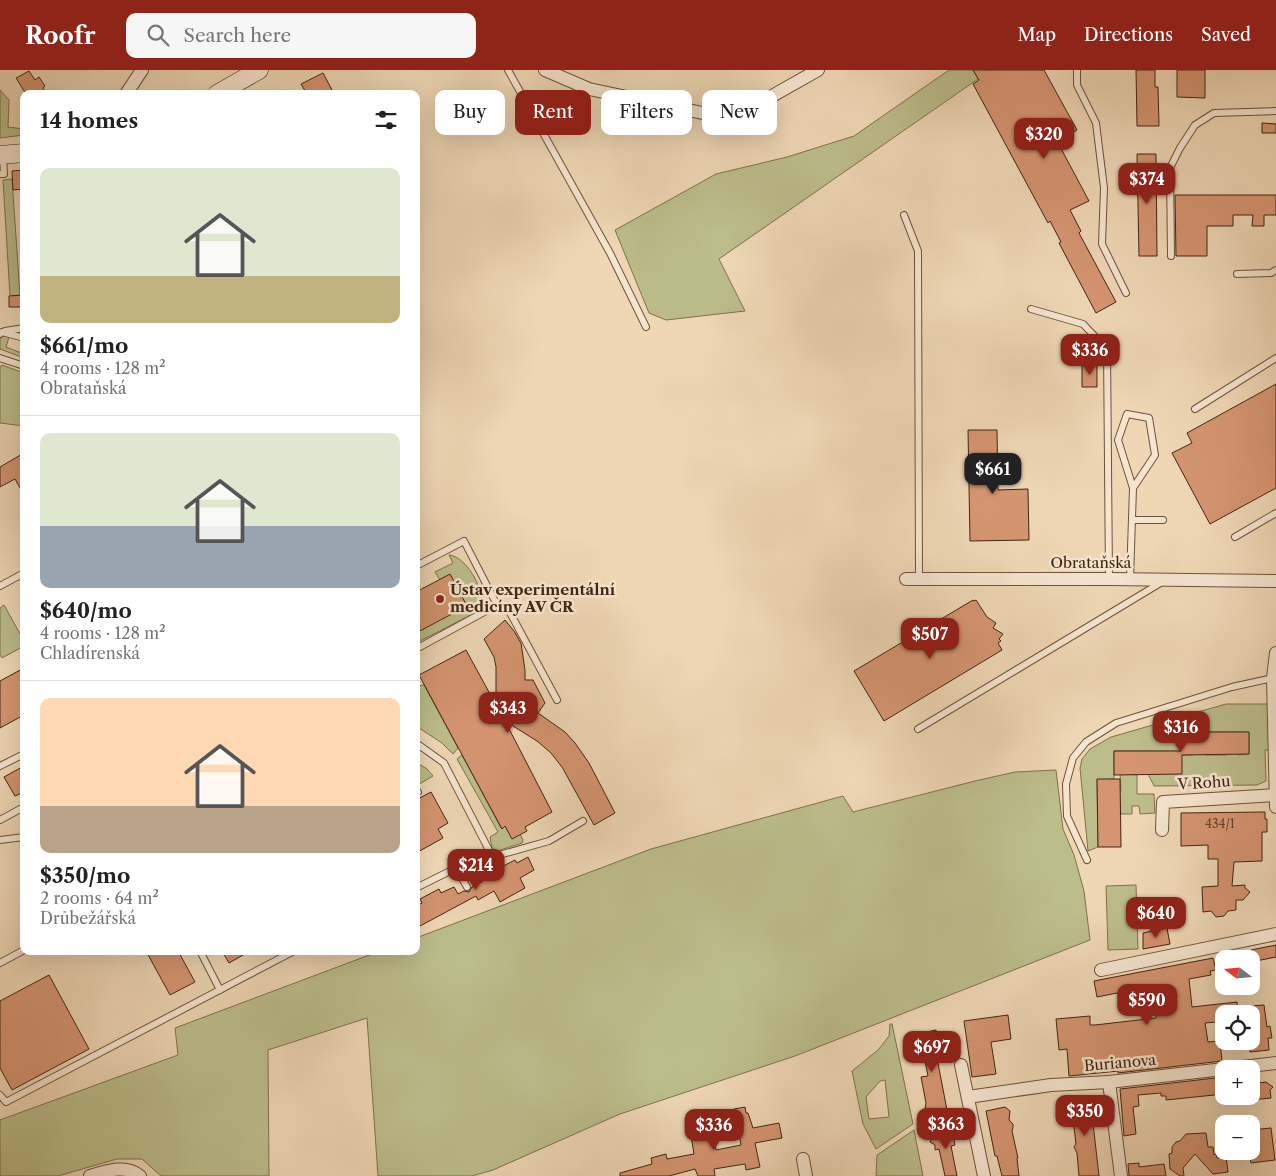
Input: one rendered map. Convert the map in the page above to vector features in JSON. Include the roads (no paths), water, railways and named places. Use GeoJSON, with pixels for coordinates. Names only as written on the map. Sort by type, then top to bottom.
{"type":"FeatureCollection","features":[{"type":"Feature","properties":{"kind":"main road"},"geometry":{"type":"LineString","coordinates":[[224,90],[259,70]]}},
{"type":"Feature","properties":{"kind":"main road"},"geometry":{"type":"LineString","coordinates":[[1,155],[20,153]]}},
{"type":"Feature","properties":{"kind":"street"},"geometry":{"type":"LineString","coordinates":[[129,90],[142,70]]}},
{"type":"Feature","properties":{"kind":"street"},"geometry":{"type":"LineString","coordinates":[[545,70],[590,89],[712,115],[742,113],[818,70]]}},
{"type":"Feature","properties":{"kind":"street","name":"Obrataňská"},"geometry":{"type":"LineString","coordinates":[[912,579],[1276,581]]}},
{"type":"Feature","properties":{"kind":"street"},"geometry":{"type":"LineString","coordinates":[[1276,653],[1273,678],[1276,801]]}},
{"type":"Feature","properties":{"kind":"street","name":"V Rohu"},"geometry":{"type":"LineString","coordinates":[[1162,830],[1163,802],[1276,801]]}},
{"type":"Feature","properties":{"kind":"street"},"geometry":{"type":"LineString","coordinates":[[1101,970],[1276,934]]}},
{"type":"Feature","properties":{"kind":"street","name":"Burianova"},"geometry":{"type":"LineString","coordinates":[[968,1097],[1051,1085],[1109,1082],[1276,1063]]}},
{"type":"Feature","properties":{"kind":"street"},"geometry":{"type":"LineString","coordinates":[[961,1065],[984,1176]]}},
{"type":"Feature","properties":{"kind":"street"},"geometry":{"type":"LineString","coordinates":[[1109,1082],[1121,1176]]}},
{"type":"Feature","properties":{"kind":"street"},"geometry":{"type":"LineString","coordinates":[[803,1159],[806,1176]]}},
{"type":"Feature","properties":{"kind":"street"},"geometry":{"type":"LineString","coordinates":[[90,1176],[113,1169],[135,1172],[140,1176]]}},
{"type":"Feature","properties":{"kind":"lane"},"geometry":{"type":"LineString","coordinates":[[508,70],[610,253],[646,327]]}},
{"type":"Feature","properties":{"kind":"lane"},"geometry":{"type":"LineString","coordinates":[[1077,70],[1077,85],[1096,123],[1104,188],[1102,244],[1126,293]]}},
{"type":"Feature","properties":{"kind":"lane"},"geometry":{"type":"LineString","coordinates":[[1171,256],[1170,168],[1195,125],[1214,113],[1276,111]]}},
{"type":"Feature","properties":{"kind":"lane"},"geometry":{"type":"LineString","coordinates":[[0,174],[4,174],[1,155]]}},
{"type":"Feature","properties":{"kind":"lane"},"geometry":{"type":"LineString","coordinates":[[904,215],[918,251],[912,579]]}},
{"type":"Feature","properties":{"kind":"lane"},"geometry":{"type":"LineString","coordinates":[[1238,274],[1271,273],[1276,270]]}},
{"type":"Feature","properties":{"kind":"lane"},"geometry":{"type":"LineString","coordinates":[[1031,309],[1083,324],[1107,349],[1109,579]]}},
{"type":"Feature","properties":{"kind":"lane"},"geometry":{"type":"LineString","coordinates":[[1,333],[20,329]]}},
{"type":"Feature","properties":{"kind":"lane"},"geometry":{"type":"LineString","coordinates":[[1,333],[20,337]]}},
{"type":"Feature","properties":{"kind":"lane"},"geometry":{"type":"LineString","coordinates":[[0,358],[20,365]]}},
{"type":"Feature","properties":{"kind":"lane"},"geometry":{"type":"LineString","coordinates":[[1195,409],[1276,358]]}},
{"type":"Feature","properties":{"kind":"lane"},"geometry":{"type":"LineString","coordinates":[[1130,579],[1133,488],[1118,440],[1128,414],[1150,418],[1155,454],[1133,488]]}},
{"type":"Feature","properties":{"kind":"lane"},"geometry":{"type":"LineString","coordinates":[[1235,537],[1276,513]]}},
{"type":"Feature","properties":{"kind":"lane"},"geometry":{"type":"LineString","coordinates":[[1132,520],[1163,520]]}},
{"type":"Feature","properties":{"kind":"lane"},"geometry":{"type":"LineString","coordinates":[[420,564],[464,541],[498,606]]}},
{"type":"Feature","properties":{"kind":"lane"},"geometry":{"type":"LineString","coordinates":[[0,586],[20,575]]}},
{"type":"Feature","properties":{"kind":"lane"},"geometry":{"type":"LineString","coordinates":[[918,729],[1165,580]]}},
{"type":"Feature","properties":{"kind":"lane"},"geometry":{"type":"LineString","coordinates":[[420,647],[498,606],[507,607],[557,700]]}},
{"type":"Feature","properties":{"kind":"lane"},"geometry":{"type":"LineString","coordinates":[[1086,860],[1067,816],[1066,784],[1073,758],[1086,742],[1116,723],[1232,688],[1273,678]]}},
{"type":"Feature","properties":{"kind":"lane"},"geometry":{"type":"LineString","coordinates":[[420,746],[444,763],[492,856]]}},
{"type":"Feature","properties":{"kind":"lane"},"geometry":{"type":"LineString","coordinates":[[0,766],[20,756]]}},
{"type":"Feature","properties":{"kind":"lane"},"geometry":{"type":"LineString","coordinates":[[0,820],[20,808]]}},
{"type":"Feature","properties":{"kind":"lane"},"geometry":{"type":"LineString","coordinates":[[420,886],[456,868],[549,841],[583,821]]}},
{"type":"Feature","properties":{"kind":"lane"},"geometry":{"type":"LineString","coordinates":[[0,840],[20,838]]}},
{"type":"Feature","properties":{"kind":"lane"},"geometry":{"type":"LineString","coordinates":[[456,868],[467,887]]}},
{"type":"Feature","properties":{"kind":"lane"},"geometry":{"type":"LineString","coordinates":[[0,962],[20,952]]}},
{"type":"Feature","properties":{"kind":"lane"},"geometry":{"type":"LineString","coordinates":[[202,955],[220,990]]}},
{"type":"Feature","properties":{"kind":"lane"},"geometry":{"type":"LineString","coordinates":[[0,1095],[6,1102],[286,955]]}},
{"type":"Feature","properties":{"kind":"place","name":"Ústav experimentální medicíny AV ČR"},"geometry":{"type":"Point","coordinates":[440,599]}}]}
